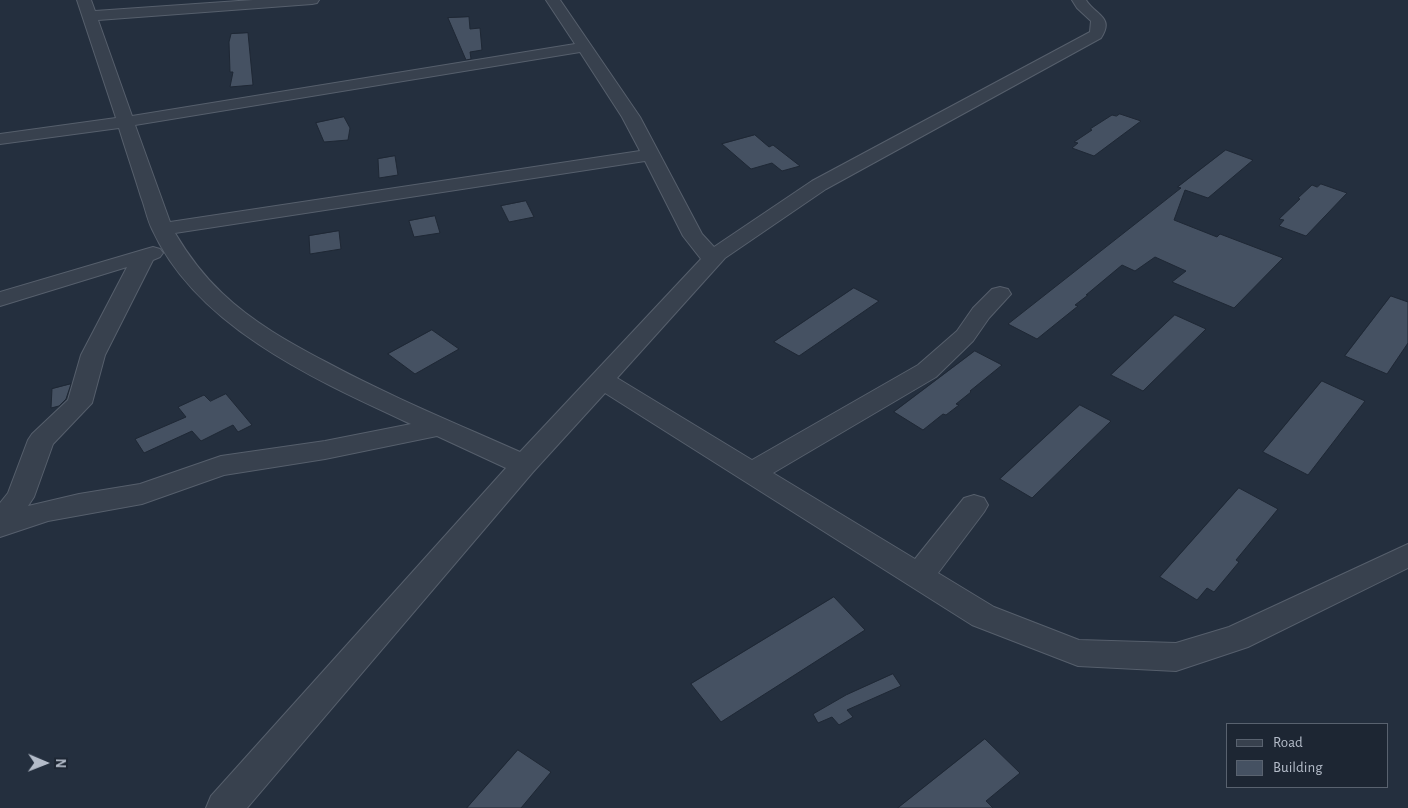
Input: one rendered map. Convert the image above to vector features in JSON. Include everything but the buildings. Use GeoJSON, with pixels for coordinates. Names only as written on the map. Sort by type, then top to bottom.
{"type":"FeatureCollection","features":[{"type":"Feature","properties":{"kind":"street"},"geometry":{"type":"LineString","coordinates":[[84,0],[167,238],[203,288],[226,310],[276,346],[375,398],[524,465]]}},
{"type":"Feature","properties":{"kind":"street"},"geometry":{"type":"LineString","coordinates":[[90,16],[312,0]]}},
{"type":"Feature","properties":{"kind":"street"},"geometry":{"type":"LineString","coordinates":[[553,0],[631,117],[692,236],[713,260]]}},
{"type":"Feature","properties":{"kind":"street"},"geometry":{"type":"LineString","coordinates":[[224,808],[524,465],[718,254],[819,185],[1096,34],[1100,25],[1096,17],[1081,5],[1079,0]]}},
{"type":"Feature","properties":{"kind":"street"},"geometry":{"type":"LineString","coordinates":[[0,138],[125,122],[585,47]]}},
{"type":"Feature","properties":{"kind":"street"},"geometry":{"type":"LineString","coordinates":[[0,299],[144,256],[167,238],[651,155]]}},
{"type":"Feature","properties":{"kind":"street"},"geometry":{"type":"LineString","coordinates":[[0,519],[8,513],[20,497],[42,440],[80,402],[93,355],[144,256]]}},
{"type":"Feature","properties":{"kind":"street"},"geometry":{"type":"LineString","coordinates":[[751,473],[927,370],[966,336],[981,313],[1000,294]]}},
{"type":"Feature","properties":{"kind":"street"},"geometry":{"type":"LineString","coordinates":[[602,380],[983,616],[1078,653],[1176,657],[1237,638],[1408,555]]}},
{"type":"Feature","properties":{"kind":"street"},"geometry":{"type":"LineString","coordinates":[[0,526],[46,511],[142,494],[221,466],[325,450],[440,427]]}},
{"type":"Feature","properties":{"kind":"street"},"geometry":{"type":"LineString","coordinates":[[919,576],[974,505]]}}]}
